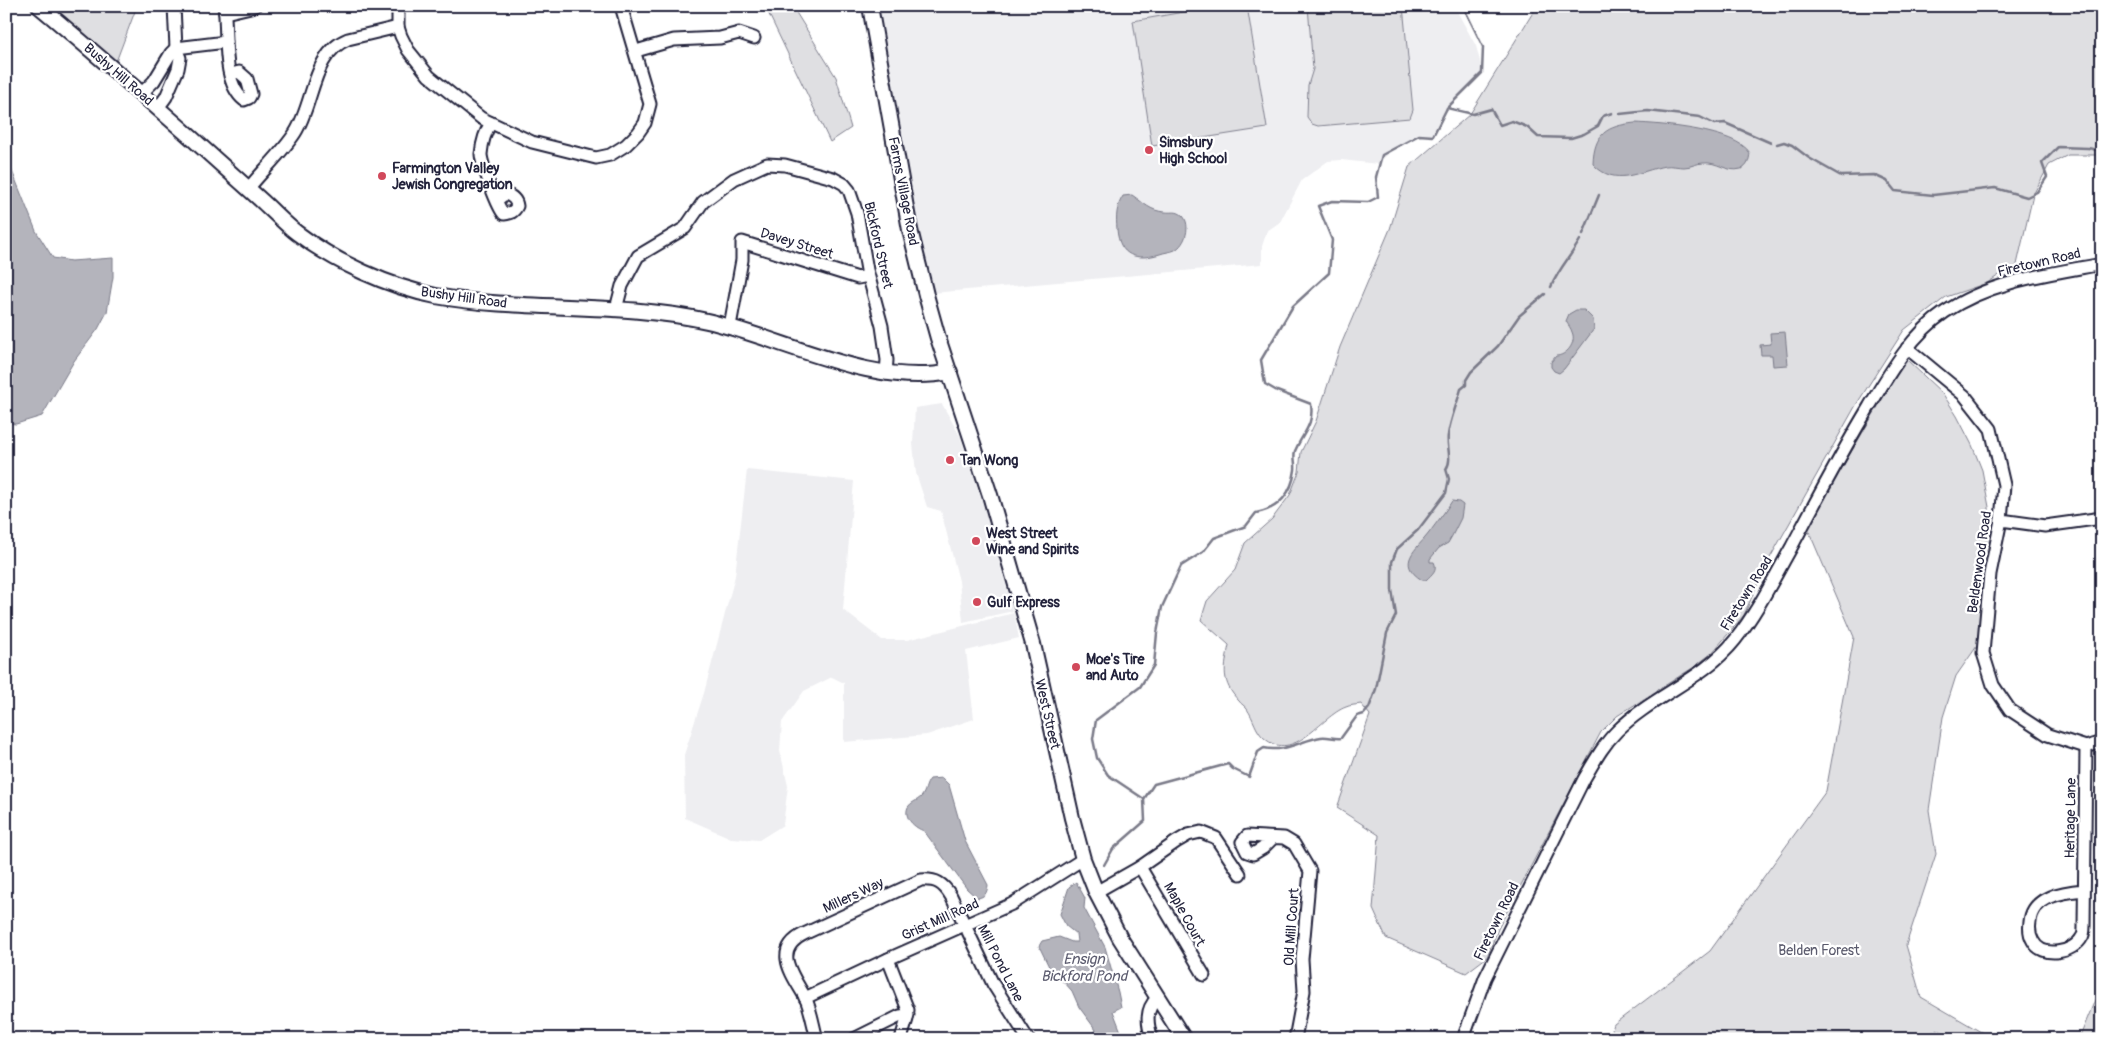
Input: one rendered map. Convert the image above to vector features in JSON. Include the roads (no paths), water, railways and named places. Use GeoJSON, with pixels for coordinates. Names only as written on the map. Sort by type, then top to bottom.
{"type":"FeatureCollection","features":[{"type":"Feature","properties":{"kind":"main road","name":"Bushy Hill Road"},"geometry":{"type":"LineString","coordinates":[[39,6],[105,60],[297,233],[340,260],[396,285],[436,296],[503,303],[616,309],[680,316],[730,326],[886,374],[932,376],[950,372]]}},
{"type":"Feature","properties":{"kind":"main road","name":"Farms Village Road"},"geometry":{"type":"LineString","coordinates":[[870,6],[910,230],[932,319],[950,372]]}},
{"type":"Feature","properties":{"kind":"main road","name":"West Street"},"geometry":{"type":"LineString","coordinates":[[950,372],[990,495],[1033,644],[1083,859],[1096,892],[1120,938],[1184,1039]]}},
{"type":"Feature","properties":{"kind":"street"},"geometry":{"type":"LineString","coordinates":[[158,108],[166,98],[178,69],[180,58],[176,48],[174,6]]}},
{"type":"Feature","properties":{"kind":"street"},"geometry":{"type":"LineString","coordinates":[[231,74],[226,42],[225,10],[255,6]]}},
{"type":"Feature","properties":{"kind":"street"},"geometry":{"type":"LineString","coordinates":[[398,6],[398,27],[408,50],[429,76],[481,118],[532,142],[596,158],[610,155],[632,139],[645,123],[650,104],[636,51],[621,6]]}},
{"type":"Feature","properties":{"kind":"street"},"geometry":{"type":"LineString","coordinates":[[248,188],[295,132],[321,68],[331,52],[341,42],[348,39],[398,27]]}},
{"type":"Feature","properties":{"kind":"street"},"geometry":{"type":"LineString","coordinates":[[636,51],[674,40],[702,37],[720,38],[739,33],[754,38]]}},
{"type":"Feature","properties":{"kind":"street"},"geometry":{"type":"LineString","coordinates":[[142,93],[154,81],[176,48],[226,42]]}},
{"type":"Feature","properties":{"kind":"street"},"geometry":{"type":"LineString","coordinates":[[491,123],[486,131],[481,156],[496,200]]}},
{"type":"Feature","properties":{"kind":"street","name":"Bickford Street"},"geometry":{"type":"LineString","coordinates":[[616,309],[622,286],[638,256],[685,228],[703,202],[734,180],[767,164],[786,165],[833,178],[844,184],[853,199],[868,276],[882,326],[887,360],[886,374]]}},
{"type":"Feature","properties":{"kind":"street","name":"Davey Street"},"geometry":{"type":"LineString","coordinates":[[730,326],[742,260],[742,242],[858,278],[868,276]]}},
{"type":"Feature","properties":{"kind":"street","name":"Firetown Road"},"geometry":{"type":"LineString","coordinates":[[1463,1039],[1485,978],[1584,779],[1601,750],[1616,732],[1643,710],[1698,674],[1718,658],[1750,620],[1853,433],[1907,348],[1922,331],[1946,311],[2006,283],[2102,264]]}},
{"type":"Feature","properties":{"kind":"street","name":"Beldenwood Road"},"geometry":{"type":"LineString","coordinates":[[1907,348],[1966,396],[1991,429],[2004,485],[2001,520],[1990,574],[1983,653],[1993,684],[2010,710],[2048,735],[2086,748]]}},
{"type":"Feature","properties":{"kind":"street"},"geometry":{"type":"LineString","coordinates":[[2001,520],[2044,526],[2102,518]]}},
{"type":"Feature","properties":{"kind":"street"},"geometry":{"type":"LineString","coordinates":[[2086,748],[2102,742]]}},
{"type":"Feature","properties":{"kind":"street","name":"Heritage Lane"},"geometry":{"type":"LineString","coordinates":[[2084,890],[2063,893],[2038,903],[2032,910],[2029,927],[2033,941],[2037,946],[2059,952],[2074,946],[2083,937],[2084,890],[2086,748]]}},
{"type":"Feature","properties":{"kind":"street"},"geometry":{"type":"LineString","coordinates":[[1096,892],[1140,867],[1188,835],[1201,832],[1216,838],[1240,874]]}},
{"type":"Feature","properties":{"kind":"street","name":"Old Mill Court"},"geometry":{"type":"LineString","coordinates":[[1273,838],[1284,838],[1294,844],[1310,871],[1302,959],[1304,991],[1295,1039]]}},
{"type":"Feature","properties":{"kind":"street","name":"Grist Mill Road"},"geometry":{"type":"LineString","coordinates":[[806,998],[888,958],[1012,904],[1083,859]]}},
{"type":"Feature","properties":{"kind":"street","name":"Maple Court"},"geometry":{"type":"LineString","coordinates":[[1140,867],[1204,975]]}},
{"type":"Feature","properties":{"kind":"street","name":"Millers Way"},"geometry":{"type":"LineString","coordinates":[[806,998],[786,960],[789,945],[801,935],[920,880],[938,882],[944,886],[965,925]]}},
{"type":"Feature","properties":{"kind":"street","name":"Mill Pond Lane"},"geometry":{"type":"LineString","coordinates":[[965,925],[993,984],[1028,1039]]}},
{"type":"Feature","properties":{"kind":"street"},"geometry":{"type":"LineString","coordinates":[[888,958],[905,999],[908,1015],[901,1039]]}},
{"type":"Feature","properties":{"kind":"street"},"geometry":{"type":"LineString","coordinates":[[806,998],[816,1039]]}},
{"type":"Feature","properties":{"kind":"street"},"geometry":{"type":"LineString","coordinates":[[1152,1039],[1147,1017],[1148,1009],[1157,998]]}},
{"type":"Feature","properties":{"kind":"street"},"geometry":{"type":"LineString","coordinates":[[854,1039],[900,1016],[908,1015]]}},
{"type":"Feature","properties":{"kind":"water"},"geometry":{"type":"Polygon","coordinates":[[[1635,123],[1697,130],[1730,139],[1742,145],[1750,153],[1749,161],[1743,168],[1736,170],[1701,163],[1687,167],[1665,166],[1628,176],[1610,175],[1601,171],[1593,164],[1596,145],[1599,139],[1609,129],[1635,123]]]}},
{"type":"Feature","properties":{"kind":"water"},"geometry":{"type":"Polygon","coordinates":[[[6,156],[36,231],[53,258],[71,261],[113,258],[113,277],[107,312],[98,329],[74,361],[42,416],[16,424],[6,423],[6,156]]]}},
{"type":"Feature","properties":{"kind":"water"},"geometry":{"type":"Polygon","coordinates":[[[1132,195],[1155,210],[1177,212],[1183,216],[1187,229],[1179,247],[1172,251],[1144,257],[1137,257],[1125,251],[1118,238],[1117,212],[1123,196],[1132,195]]]}},
{"type":"Feature","properties":{"kind":"water"},"geometry":{"type":"Polygon","coordinates":[[[1576,310],[1584,310],[1593,319],[1594,329],[1559,373],[1551,367],[1551,362],[1556,356],[1567,351],[1572,344],[1573,336],[1566,321],[1569,314],[1576,310]]]}},
{"type":"Feature","properties":{"kind":"water"},"geometry":{"type":"Polygon","coordinates":[[[1785,332],[1788,365],[1773,366],[1772,355],[1761,355],[1760,345],[1771,344],[1770,333],[1785,332]]]}},
{"type":"Feature","properties":{"kind":"water"},"geometry":{"type":"Polygon","coordinates":[[[1452,501],[1463,505],[1461,518],[1448,543],[1439,548],[1430,559],[1430,562],[1434,562],[1435,565],[1434,572],[1426,580],[1422,580],[1410,568],[1411,556],[1452,501]]]}},
{"type":"Feature","properties":{"kind":"water"},"geometry":{"type":"Polygon","coordinates":[[[942,778],[949,785],[965,841],[988,885],[982,897],[977,898],[967,889],[924,831],[917,828],[908,819],[908,807],[923,795],[930,779],[942,778]]]}},
{"type":"Feature","properties":{"kind":"water","name":"Ensign Bickford Pond"},"geometry":{"type":"Polygon","coordinates":[[[1076,882],[1085,898],[1084,908],[1105,947],[1121,1007],[1113,1011],[1123,1037],[1097,1039],[1093,1034],[1096,1030],[1079,1007],[1072,991],[1064,982],[1054,977],[1039,946],[1042,941],[1059,937],[1077,942],[1076,934],[1066,926],[1060,914],[1069,887],[1076,882]]]}},
{"type":"Feature","properties":{"kind":"waterway"},"geometry":{"type":"LineString","coordinates":[[1104,865],[1113,849],[1145,821],[1144,799],[1108,775],[1097,758],[1093,739],[1096,720],[1140,687],[1154,665],[1162,607],[1181,566],[1203,552],[1214,538],[1246,526],[1256,513],[1278,504],[1291,486],[1295,470],[1295,451],[1309,424],[1312,412],[1311,404],[1277,391],[1265,384],[1261,360],[1293,306],[1329,273],[1332,240],[1318,206],[1332,201],[1368,202],[1378,197],[1376,177],[1382,155],[1419,135],[1433,136],[1447,108],[1482,73],[1483,47],[1463,6]]}},
{"type":"Feature","properties":{"kind":"waterway"},"geometry":{"type":"LineString","coordinates":[[1447,108],[1473,114],[1491,109],[1500,125],[1512,121],[1527,127],[1538,137],[1571,138],[1584,134],[1598,126],[1603,116],[1612,113]]}},
{"type":"Feature","properties":{"kind":"waterway"},"geometry":{"type":"LineString","coordinates":[[1620,114],[1648,111],[1700,117],[1714,124],[1725,123],[1771,143]]}},
{"type":"Feature","properties":{"kind":"waterway"},"geometry":{"type":"LineString","coordinates":[[1777,144],[1784,142],[1792,145],[1809,158],[1841,176],[1874,175],[1887,181],[1895,191],[1933,195],[1995,188],[2027,197],[2037,192],[2047,177],[2042,163],[2058,147],[2088,148],[2102,151]]}},
{"type":"Feature","properties":{"kind":"waterway"},"geometry":{"type":"LineString","coordinates":[[1583,234],[1599,195]]}},
{"type":"Feature","properties":{"kind":"waterway"},"geometry":{"type":"LineString","coordinates":[[1551,287],[1580,240]]}},
{"type":"Feature","properties":{"kind":"waterway"},"geometry":{"type":"LineString","coordinates":[[1144,799],[1154,784],[1228,764],[1233,769],[1249,777],[1258,752],[1264,748],[1286,748],[1321,737],[1341,738],[1357,716],[1364,714],[1369,708],[1376,689],[1387,633],[1396,615],[1392,590],[1392,562],[1397,549],[1418,530],[1446,493],[1449,479],[1446,469],[1449,461],[1448,435],[1461,389],[1466,385],[1466,380],[1471,372],[1498,346],[1519,316],[1545,294]]}},
{"type":"Feature","properties":{"kind":"place","name":"Simsbury High School"},"geometry":{"type":"Point","coordinates":[1149,150]}},
{"type":"Feature","properties":{"kind":"place","name":"Farmington Valley Jewish Congregation"},"geometry":{"type":"Point","coordinates":[382,176]}},
{"type":"Feature","properties":{"kind":"place","name":"Tan Wong"},"geometry":{"type":"Point","coordinates":[950,460]}},
{"type":"Feature","properties":{"kind":"place","name":"West Street Wine and Spirits"},"geometry":{"type":"Point","coordinates":[976,541]}},
{"type":"Feature","properties":{"kind":"place","name":"Gulf Express"},"geometry":{"type":"Point","coordinates":[977,602]}},
{"type":"Feature","properties":{"kind":"place","name":"Moe's Tire and Auto"},"geometry":{"type":"Point","coordinates":[1076,667]}},
{"type":"Feature","properties":{"kind":"park label","name":"Belden Forest"},"geometry":{"type":"Point","coordinates":[1819,950]}}]}
